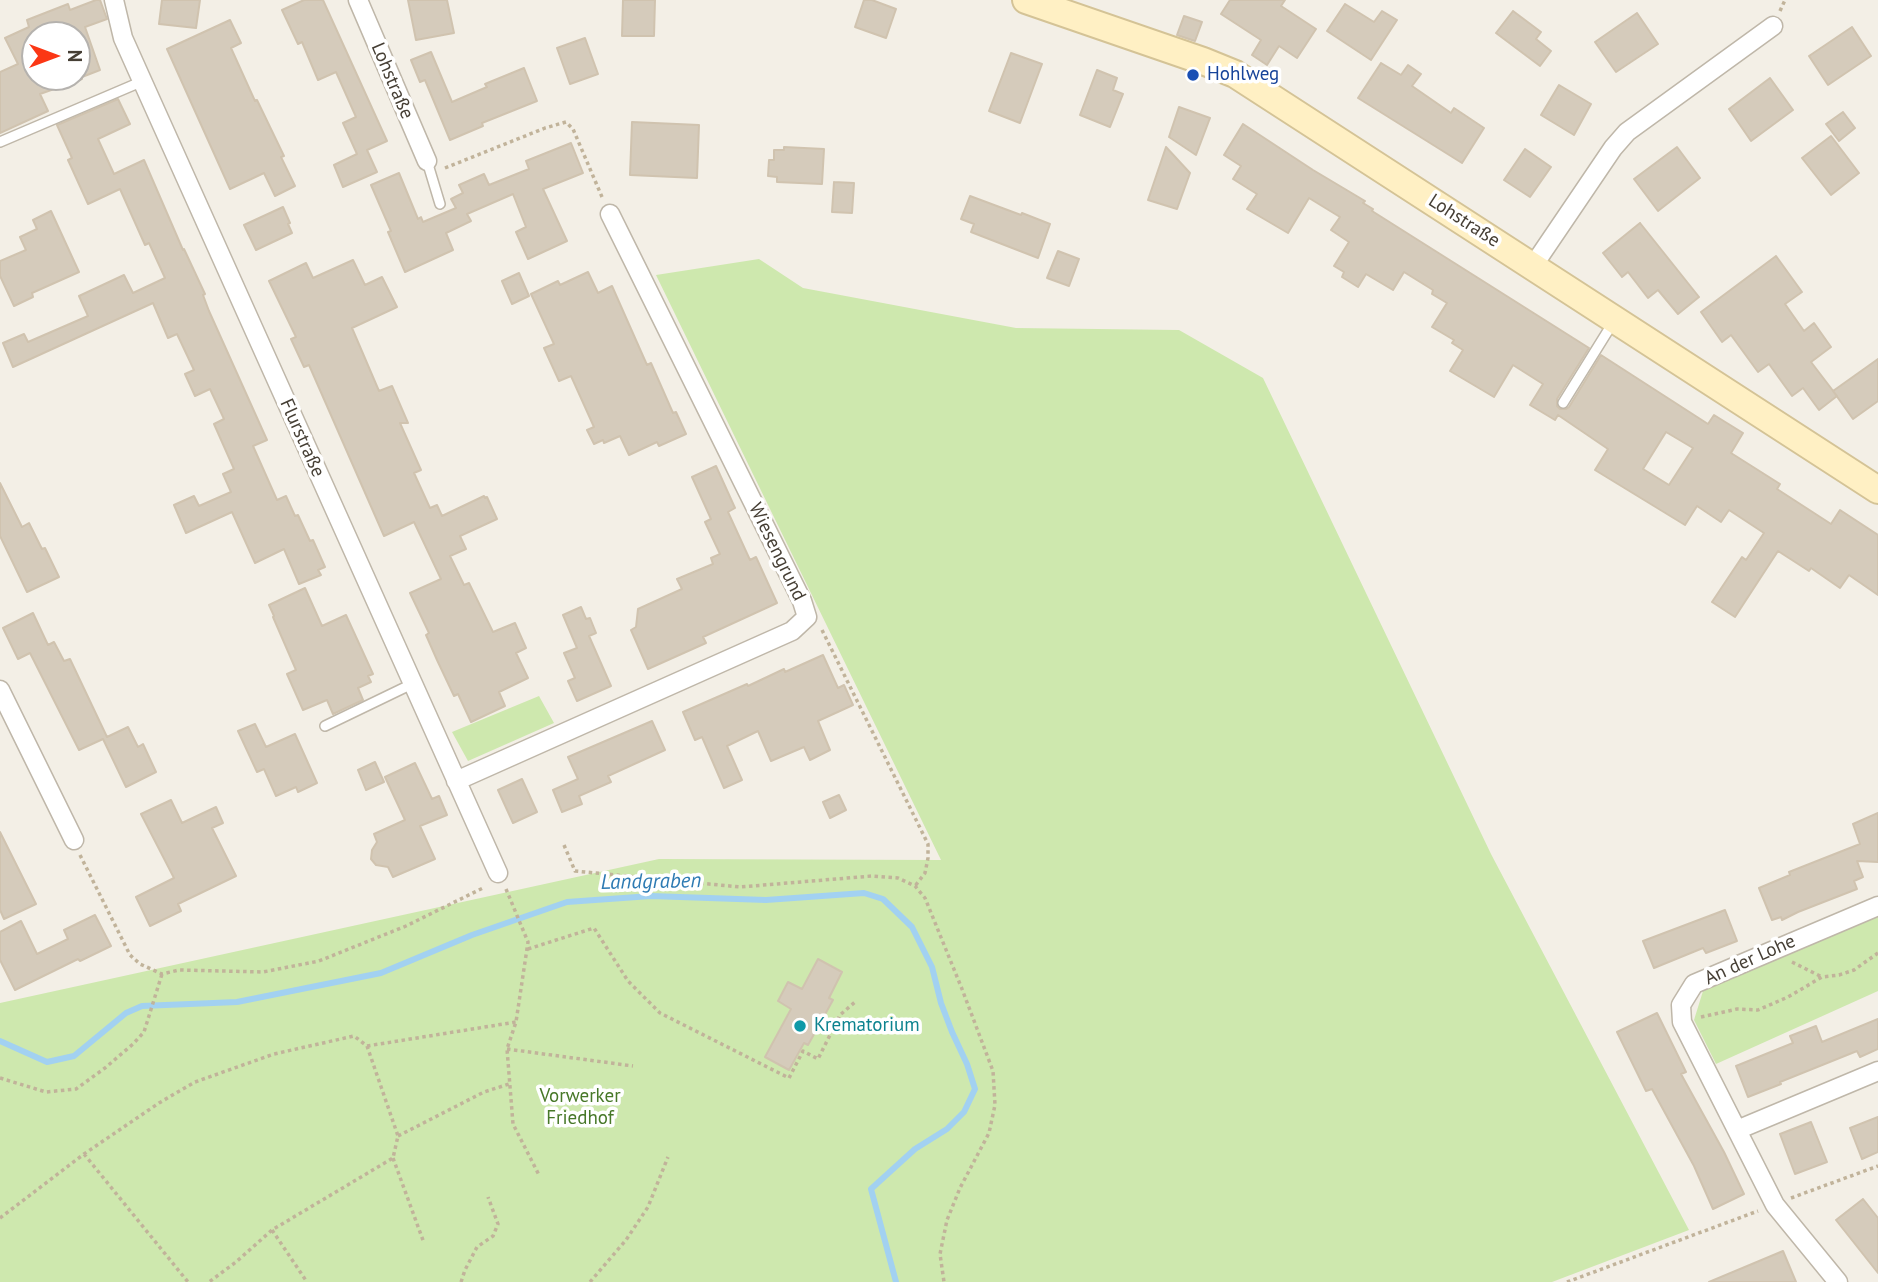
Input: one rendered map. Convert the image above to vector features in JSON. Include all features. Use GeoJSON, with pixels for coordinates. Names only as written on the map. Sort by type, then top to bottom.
{"type":"FeatureCollection","features":[{"type":"Feature","properties":{"kind":"main road","name":"Lohstraße"},"geometry":{"type":"LineString","coordinates":[[1026,0],[1235,74],[1878,490]]}},
{"type":"Feature","properties":{"kind":"street","name":"Flurstraße"},"geometry":{"type":"LineString","coordinates":[[114,0],[124,38],[456,781],[494,879]]}},
{"type":"Feature","properties":{"kind":"street","name":"Lohstraße"},"geometry":{"type":"LineString","coordinates":[[358,0],[427,161]]}},
{"type":"Feature","properties":{"kind":"street"},"geometry":{"type":"LineString","coordinates":[[1533,266],[1613,148],[1627,132],[1773,26]]}},
{"type":"Feature","properties":{"kind":"street","name":"Wiesengrund"},"geometry":{"type":"LineString","coordinates":[[456,781],[792,631],[807,617],[802,601],[610,214]]}},
{"type":"Feature","properties":{"kind":"street"},"geometry":{"type":"LineString","coordinates":[[0,690],[74,840]]}},
{"type":"Feature","properties":{"kind":"street","name":"An der Lohe"},"geometry":{"type":"LineString","coordinates":[[1682,1022],[1681,1005],[1694,984],[1878,906]]}},
{"type":"Feature","properties":{"kind":"street"},"geometry":{"type":"LineString","coordinates":[[1682,1022],[1775,1205],[1838,1282]]}},
{"type":"Feature","properties":{"kind":"street"},"geometry":{"type":"LineString","coordinates":[[1737,1130],[1878,1071]]}},
{"type":"Feature","properties":{"kind":"lane"},"geometry":{"type":"LineString","coordinates":[[0,142],[143,81]]}},
{"type":"Feature","properties":{"kind":"lane"},"geometry":{"type":"LineString","coordinates":[[427,161],[440,204]]}},
{"type":"Feature","properties":{"kind":"lane"},"geometry":{"type":"LineString","coordinates":[[1563,403],[1615,320]]}},
{"type":"Feature","properties":{"kind":"lane"},"geometry":{"type":"LineString","coordinates":[[325,726],[412,684]]}},
{"type":"Feature","properties":{"kind":"path"},"geometry":{"type":"LineString","coordinates":[[427,161],[444,168],[566,122],[573,129],[610,214]]}},
{"type":"Feature","properties":{"kind":"path"},"geometry":{"type":"LineString","coordinates":[[807,617],[819,625],[928,844],[925,873],[915,886]]}},
{"type":"Feature","properties":{"kind":"path"},"geometry":{"type":"LineString","coordinates":[[74,840],[130,955],[140,964],[162,974],[179,970],[263,972],[319,961],[407,926],[494,879]]}},
{"type":"Feature","properties":{"kind":"path"},"geometry":{"type":"LineString","coordinates":[[564,845],[575,871],[740,887],[873,876],[898,878],[915,886],[925,898],[993,1071],[995,1105],[989,1133],[960,1188],[947,1220],[940,1255],[944,1282]]}},
{"type":"Feature","properties":{"kind":"path"},"geometry":{"type":"LineString","coordinates":[[509,898],[528,942],[516,1023],[507,1049],[513,1124],[539,1175]]}},
{"type":"Feature","properties":{"kind":"path"},"geometry":{"type":"LineString","coordinates":[[528,949],[594,928],[628,981],[660,1013],[789,1078],[803,1051],[818,1059],[840,1015],[855,1002]]}},
{"type":"Feature","properties":{"kind":"path"},"geometry":{"type":"LineString","coordinates":[[1783,945],[1790,960],[1822,977]]}},
{"type":"Feature","properties":{"kind":"path"},"geometry":{"type":"LineString","coordinates":[[1682,1022],[1737,1009],[1758,1010],[1788,998],[1822,977],[1854,970],[1878,953]]}},
{"type":"Feature","properties":{"kind":"path"},"geometry":{"type":"LineString","coordinates":[[0,1078],[46,1092],[76,1088],[105,1068],[144,1032],[162,974]]}},
{"type":"Feature","properties":{"kind":"path"},"geometry":{"type":"LineString","coordinates":[[367,1046],[516,1023]]}},
{"type":"Feature","properties":{"kind":"path"},"geometry":{"type":"LineString","coordinates":[[0,1219],[84,1154],[195,1082],[274,1054],[354,1036],[367,1046],[398,1136],[393,1158],[424,1243]]}},
{"type":"Feature","properties":{"kind":"path"},"geometry":{"type":"LineString","coordinates":[[507,1049],[633,1066]]}},
{"type":"Feature","properties":{"kind":"path"},"geometry":{"type":"LineString","coordinates":[[398,1136],[484,1092],[509,1084]]}},
{"type":"Feature","properties":{"kind":"path"},"geometry":{"type":"LineString","coordinates":[[84,1154],[188,1282]]}},
{"type":"Feature","properties":{"kind":"path"},"geometry":{"type":"LineString","coordinates":[[590,1282],[626,1240],[648,1207],[668,1157]]}},
{"type":"Feature","properties":{"kind":"path"},"geometry":{"type":"LineString","coordinates":[[209,1282],[272,1230],[393,1158]]}},
{"type":"Feature","properties":{"kind":"path"},"geometry":{"type":"LineString","coordinates":[[1567,1282],[1878,1166]]}},
{"type":"Feature","properties":{"kind":"path"},"geometry":{"type":"LineString","coordinates":[[461,1282],[477,1247],[493,1236],[498,1224],[488,1197]]}},
{"type":"Feature","properties":{"kind":"path"},"geometry":{"type":"LineString","coordinates":[[272,1230],[307,1282]]}},
{"type":"Feature","properties":{"kind":"green space","name":"Vorwerker Friedhof"},"geometry":{"type":"Polygon","coordinates":[[[759,259],[803,288],[1016,328],[1179,330],[1263,378],[1491,854],[1689,1230],[1552,1282],[0,1282],[0,1003],[659,859],[941,860],[656,275],[759,259]]]}},
{"type":"Feature","properties":{"kind":"green space"},"geometry":{"type":"Polygon","coordinates":[[[539,696],[554,723],[468,761],[452,732],[539,696]]]}},
{"type":"Feature","properties":{"kind":"green space"},"geometry":{"type":"Polygon","coordinates":[[[1878,912],[1878,991],[1716,1064],[1694,1020],[1703,991],[1780,953],[1878,912]]]}},
{"type":"Feature","properties":{"kind":"building"},"geometry":{"type":"Polygon","coordinates":[[[100,0],[107,19],[91,25],[91,21],[27,21],[27,20],[68,4],[70,10],[100,0]]]}},
{"type":"Feature","properties":{"kind":"building"},"geometry":{"type":"Polygon","coordinates":[[[162,0],[200,0],[196,28],[159,24],[162,0]]]}},
{"type":"Feature","properties":{"kind":"building"},"geometry":{"type":"Polygon","coordinates":[[[304,0],[323,0],[387,141],[367,150],[377,172],[343,187],[334,165],[357,154],[343,123],[356,117],[336,72],[318,80],[302,42],[298,44],[282,10],[304,0]]]}},
{"type":"Feature","properties":{"kind":"building"},"geometry":{"type":"Polygon","coordinates":[[[408,0],[447,0],[454,33],[416,40],[408,0]]]}},
{"type":"Feature","properties":{"kind":"building"},"geometry":{"type":"Polygon","coordinates":[[[623,0],[655,0],[654,36],[622,36],[623,0]]]}},
{"type":"Feature","properties":{"kind":"building"},"geometry":{"type":"Polygon","coordinates":[[[864,0],[872,0],[896,9],[886,38],[855,27],[864,0]]]}},
{"type":"Feature","properties":{"kind":"building"},"geometry":{"type":"Polygon","coordinates":[[[1230,0],[1285,0],[1281,6],[1316,29],[1297,58],[1279,46],[1267,65],[1252,55],[1261,40],[1221,14],[1230,0]]]}},
{"type":"Feature","properties":{"kind":"building"},"geometry":{"type":"Polygon","coordinates":[[[1345,4],[1374,22],[1382,11],[1397,20],[1371,60],[1327,31],[1345,4]]]}},
{"type":"Feature","properties":{"kind":"building"},"geometry":{"type":"Polygon","coordinates":[[[1513,11],[1541,32],[1536,39],[1551,51],[1540,66],[1496,33],[1513,11]]]}},
{"type":"Feature","properties":{"kind":"building"},"geometry":{"type":"Polygon","coordinates":[[[1637,13],[1658,44],[1616,72],[1595,42],[1637,13]]]}},
{"type":"Feature","properties":{"kind":"building"},"geometry":{"type":"Polygon","coordinates":[[[1184,16],[1202,22],[1195,41],[1177,35],[1184,16]]]}},
{"type":"Feature","properties":{"kind":"building"},"geometry":{"type":"Polygon","coordinates":[[[230,20],[241,43],[231,48],[284,156],[281,157],[295,186],[275,196],[264,173],[230,189],[167,49],[230,20]]]}},
{"type":"Feature","properties":{"kind":"building"},"geometry":{"type":"Polygon","coordinates":[[[1852,27],[1871,56],[1828,85],[1809,56],[1852,27]]]}},
{"type":"Feature","properties":{"kind":"building"},"geometry":{"type":"Polygon","coordinates":[[[21,31],[21,91],[48,91],[40,94],[48,111],[0,133],[0,72],[18,64],[5,38],[21,31]]]}},
{"type":"Feature","properties":{"kind":"building"},"geometry":{"type":"Polygon","coordinates":[[[585,38],[598,74],[570,84],[557,48],[585,38]]]}},
{"type":"Feature","properties":{"kind":"building"},"geometry":{"type":"Polygon","coordinates":[[[91,44],[100,70],[91,74],[91,44]]]}},
{"type":"Feature","properties":{"kind":"building"},"geometry":{"type":"Polygon","coordinates":[[[431,52],[452,102],[487,87],[485,84],[524,68],[537,101],[482,123],[483,126],[450,140],[425,80],[420,82],[411,60],[431,52]]]}},
{"type":"Feature","properties":{"kind":"building"},"geometry":{"type":"Polygon","coordinates":[[[1011,53],[1042,64],[1020,123],[989,111],[1011,53]]]}},
{"type":"Feature","properties":{"kind":"building"},"geometry":{"type":"Polygon","coordinates":[[[1381,63],[1401,75],[1408,65],[1421,74],[1412,86],[1451,113],[1454,108],[1484,128],[1462,163],[1358,98],[1381,63]]]}},
{"type":"Feature","properties":{"kind":"building"},"geometry":{"type":"Polygon","coordinates":[[[1097,70],[1117,78],[1113,90],[1123,94],[1110,127],[1080,115],[1097,70]]]}},
{"type":"Feature","properties":{"kind":"building"},"geometry":{"type":"Polygon","coordinates":[[[1770,78],[1793,110],[1751,141],[1729,109],[1770,78]]]}},
{"type":"Feature","properties":{"kind":"building"},"geometry":{"type":"Polygon","coordinates":[[[1559,85],[1591,104],[1574,135],[1541,115],[1559,85]]]}},
{"type":"Feature","properties":{"kind":"building"},"geometry":{"type":"Polygon","coordinates":[[[118,99],[130,124],[98,139],[114,174],[144,160],[205,294],[203,295],[209,311],[267,440],[253,446],[277,500],[286,496],[310,541],[313,540],[325,567],[318,570],[321,575],[299,584],[284,549],[255,563],[232,512],[186,533],[174,505],[194,496],[199,506],[231,492],[223,474],[234,469],[214,424],[224,419],[210,389],[195,396],[185,374],[194,370],[177,334],[168,338],[153,303],[13,367],[3,343],[24,334],[28,342],[88,316],[79,296],[124,275],[133,293],[165,278],[149,243],[145,245],[120,189],[88,204],[68,160],[72,158],[57,125],[118,99]]]}},
{"type":"Feature","properties":{"kind":"building"},"geometry":{"type":"Polygon","coordinates":[[[1179,107],[1210,118],[1196,155],[1169,137],[1179,107]]]}},
{"type":"Feature","properties":{"kind":"building"},"geometry":{"type":"Polygon","coordinates":[[[1843,112],[1855,128],[1839,141],[1826,124],[1843,112]]]}},
{"type":"Feature","properties":{"kind":"building"},"geometry":{"type":"Polygon","coordinates":[[[632,122],[699,125],[697,178],[630,175],[632,122]]]}},
{"type":"Feature","properties":{"kind":"building"},"geometry":{"type":"Polygon","coordinates":[[[1243,124],[1365,201],[1363,203],[1373,209],[1372,211],[1589,348],[1557,399],[1560,409],[1569,407],[1601,355],[1708,424],[1714,415],[1743,433],[1731,453],[1780,484],[1777,489],[1831,524],[1840,510],[1878,535],[1878,595],[1849,575],[1840,588],[1811,568],[1809,571],[1778,551],[1735,617],[1712,602],[1742,557],[1746,560],[1764,533],[1729,510],[1721,522],[1697,506],[1685,525],[1595,470],[1608,449],[1558,415],[1555,420],[1530,405],[1543,384],[1513,365],[1494,397],[1450,371],[1463,350],[1452,343],[1454,340],[1432,327],[1447,303],[1432,294],[1433,290],[1404,272],[1393,290],[1366,274],[1358,287],[1342,277],[1344,272],[1334,266],[1349,242],[1331,230],[1340,217],[1309,198],[1288,233],[1247,209],[1257,194],[1233,179],[1241,166],[1224,155],[1243,124]],[[1666,432],[1643,469],[1669,485],[1693,448],[1666,432]]]}},
{"type":"Feature","properties":{"kind":"building"},"geometry":{"type":"Polygon","coordinates":[[[1831,136],[1859,173],[1831,195],[1802,158],[1831,136]]]}},
{"type":"Feature","properties":{"kind":"building"},"geometry":{"type":"Polygon","coordinates":[[[571,143],[583,173],[543,189],[567,241],[528,259],[516,232],[526,227],[513,194],[467,214],[471,221],[446,233],[453,250],[405,272],[371,185],[399,173],[418,219],[421,217],[423,222],[456,208],[451,199],[463,193],[459,185],[484,174],[489,185],[529,169],[526,161],[571,143]]]}},
{"type":"Feature","properties":{"kind":"building"},"geometry":{"type":"Polygon","coordinates":[[[784,147],[824,149],[822,184],[777,182],[777,177],[768,176],[769,160],[774,160],[774,150],[784,150],[784,147]]]}},
{"type":"Feature","properties":{"kind":"building"},"geometry":{"type":"Polygon","coordinates":[[[1166,147],[1190,173],[1177,209],[1148,200],[1166,147]]]}},
{"type":"Feature","properties":{"kind":"building"},"geometry":{"type":"Polygon","coordinates":[[[1677,147],[1700,178],[1658,211],[1634,179],[1677,147]]]}},
{"type":"Feature","properties":{"kind":"building"},"geometry":{"type":"Polygon","coordinates":[[[1525,149],[1551,167],[1530,197],[1504,180],[1525,149]]]}},
{"type":"Feature","properties":{"kind":"building"},"geometry":{"type":"Polygon","coordinates":[[[834,182],[854,183],[852,213],[832,212],[834,182]]]}},
{"type":"Feature","properties":{"kind":"building"},"geometry":{"type":"Polygon","coordinates":[[[970,196],[1050,224],[1038,258],[971,232],[974,224],[961,219],[970,196]]]}},
{"type":"Feature","properties":{"kind":"building"},"geometry":{"type":"Polygon","coordinates":[[[283,207],[292,233],[256,250],[244,225],[283,207]]]}},
{"type":"Feature","properties":{"kind":"building"},"geometry":{"type":"Polygon","coordinates":[[[51,211],[79,272],[32,293],[33,297],[14,306],[0,276],[0,261],[26,250],[20,237],[37,229],[33,220],[51,211]]]}},
{"type":"Feature","properties":{"kind":"building"},"geometry":{"type":"Polygon","coordinates":[[[1640,223],[1699,297],[1678,314],[1658,290],[1648,298],[1628,272],[1622,277],[1603,253],[1640,223]]]}},
{"type":"Feature","properties":{"kind":"building"},"geometry":{"type":"Polygon","coordinates":[[[1058,251],[1079,259],[1069,286],[1047,278],[1058,251]]]}},
{"type":"Feature","properties":{"kind":"building"},"geometry":{"type":"Polygon","coordinates":[[[1776,256],[1802,292],[1785,304],[1804,331],[1814,323],[1831,347],[1811,362],[1837,396],[1819,410],[1803,388],[1792,396],[1769,364],[1758,372],[1731,335],[1722,342],[1701,312],[1776,256]]]}},
{"type":"Feature","properties":{"kind":"building"},"geometry":{"type":"Polygon","coordinates":[[[353,260],[365,285],[382,277],[397,307],[352,328],[379,391],[392,386],[408,423],[400,423],[421,470],[414,473],[430,508],[437,505],[442,516],[484,496],[487,497],[497,519],[460,536],[466,549],[450,556],[464,585],[469,583],[493,632],[515,623],[526,648],[516,653],[528,678],[499,692],[505,706],[471,722],[458,694],[454,696],[410,593],[441,579],[414,522],[384,536],[309,365],[304,367],[291,339],[296,337],[269,281],[306,263],[313,278],[353,260]]]}},
{"type":"Feature","properties":{"kind":"building"},"geometry":{"type":"Polygon","coordinates":[[[588,272],[598,293],[612,286],[647,365],[651,363],[673,413],[676,412],[686,434],[659,446],[657,442],[629,455],[620,436],[594,444],[587,430],[594,427],[571,376],[559,381],[544,348],[554,344],[531,294],[558,281],[560,285],[588,272]]]}},
{"type":"Feature","properties":{"kind":"building"},"geometry":{"type":"Polygon","coordinates":[[[519,273],[529,296],[512,304],[502,281],[519,273]]]}},
{"type":"Feature","properties":{"kind":"building"},"geometry":{"type":"Polygon","coordinates":[[[1878,359],[1878,401],[1853,419],[1833,391],[1878,359]]]}},
{"type":"Feature","properties":{"kind":"building"},"geometry":{"type":"Polygon","coordinates":[[[716,466],[735,508],[728,512],[750,560],[756,557],[777,603],[703,637],[706,643],[648,669],[631,630],[636,627],[638,609],[682,589],[677,579],[713,564],[711,558],[720,554],[705,522],[711,519],[692,477],[716,466]]]}},
{"type":"Feature","properties":{"kind":"building"},"geometry":{"type":"Polygon","coordinates":[[[0,483],[22,527],[29,523],[59,577],[27,592],[0,536],[0,483]]]}},
{"type":"Feature","properties":{"kind":"building"},"geometry":{"type":"Polygon","coordinates":[[[305,588],[322,626],[346,615],[373,674],[368,676],[371,682],[358,688],[363,700],[333,714],[327,700],[303,710],[287,674],[296,670],[269,605],[305,588]]]}},
{"type":"Feature","properties":{"kind":"building"},"geometry":{"type":"Polygon","coordinates":[[[581,607],[586,619],[590,618],[596,633],[589,636],[611,686],[577,701],[568,681],[575,678],[564,653],[577,648],[563,615],[581,607]]]}},
{"type":"Feature","properties":{"kind":"building"},"geometry":{"type":"Polygon","coordinates":[[[33,613],[48,645],[54,642],[64,661],[70,659],[107,737],[128,727],[138,747],[143,744],[156,772],[126,787],[103,739],[79,750],[30,653],[18,659],[3,628],[33,613]]]}},
{"type":"Feature","properties":{"kind":"building"},"geometry":{"type":"Polygon","coordinates":[[[823,655],[838,688],[844,685],[853,705],[818,721],[830,750],[810,760],[804,747],[771,761],[758,731],[727,746],[742,780],[724,788],[702,737],[695,740],[683,712],[823,655]]]}},
{"type":"Feature","properties":{"kind":"building"},"geometry":{"type":"Polygon","coordinates":[[[652,721],[665,750],[608,776],[611,782],[579,796],[582,804],[562,812],[553,790],[578,779],[568,757],[652,721]]]}},
{"type":"Feature","properties":{"kind":"building"},"geometry":{"type":"Polygon","coordinates":[[[255,724],[266,747],[295,734],[317,783],[298,792],[296,787],[276,796],[264,769],[257,772],[238,731],[255,724]]]}},
{"type":"Feature","properties":{"kind":"building"},"geometry":{"type":"Polygon","coordinates":[[[375,762],[384,782],[366,790],[358,770],[375,762]]]}},
{"type":"Feature","properties":{"kind":"building"},"geometry":{"type":"Polygon","coordinates":[[[415,763],[432,799],[439,796],[447,815],[420,826],[435,859],[393,877],[388,867],[376,865],[371,859],[377,842],[374,834],[405,820],[385,777],[415,763]]]}},
{"type":"Feature","properties":{"kind":"building"},"geometry":{"type":"Polygon","coordinates":[[[522,779],[537,812],[513,823],[498,790],[522,779]]]}},
{"type":"Feature","properties":{"kind":"building"},"geometry":{"type":"Polygon","coordinates":[[[839,795],[846,810],[830,818],[823,802],[839,795]]]}},
{"type":"Feature","properties":{"kind":"building"},"geometry":{"type":"Polygon","coordinates":[[[171,800],[182,823],[216,807],[223,823],[212,828],[236,876],[178,904],[181,911],[150,926],[136,897],[174,878],[141,814],[171,800]]]}},
{"type":"Feature","properties":{"kind":"building"},"geometry":{"type":"Polygon","coordinates":[[[1878,813],[1878,862],[1857,861],[1863,877],[1854,881],[1857,889],[1782,920],[1781,917],[1772,920],[1759,888],[1790,875],[1789,872],[1860,844],[1853,824],[1878,813]]]}},
{"type":"Feature","properties":{"kind":"building"},"geometry":{"type":"Polygon","coordinates":[[[0,832],[36,904],[4,919],[0,910],[0,832]]]}},
{"type":"Feature","properties":{"kind":"building"},"geometry":{"type":"Polygon","coordinates":[[[1725,910],[1737,941],[1706,953],[1703,948],[1654,968],[1643,941],[1725,910]]]}},
{"type":"Feature","properties":{"kind":"building"},"geometry":{"type":"Polygon","coordinates":[[[95,915],[111,946],[15,990],[0,960],[0,932],[21,921],[37,954],[68,939],[64,930],[95,915]]]}},
{"type":"Feature","properties":{"kind":"building","name":"Krematorium"},"geometry":{"type":"Polygon","coordinates":[[[818,959],[842,972],[829,998],[833,1000],[808,1045],[804,1043],[789,1070],[765,1057],[791,1009],[778,1001],[788,982],[802,989],[818,959]]]}},
{"type":"Feature","properties":{"kind":"building"},"geometry":{"type":"Polygon","coordinates":[[[1657,1013],[1686,1072],[1681,1074],[1744,1194],[1713,1209],[1694,1166],[1652,1089],[1646,1091],[1617,1032],[1657,1013]]]}},
{"type":"Feature","properties":{"kind":"building"},"geometry":{"type":"Polygon","coordinates":[[[1878,1019],[1878,1049],[1860,1057],[1857,1051],[1748,1097],[1736,1066],[1793,1043],[1790,1036],[1816,1026],[1822,1042],[1878,1019]]]}},
{"type":"Feature","properties":{"kind":"building"},"geometry":{"type":"Polygon","coordinates":[[[1878,1117],[1878,1152],[1862,1159],[1850,1128],[1878,1117]]]}},
{"type":"Feature","properties":{"kind":"building"},"geometry":{"type":"Polygon","coordinates":[[[1811,1122],[1827,1162],[1795,1174],[1780,1134],[1811,1122]]]}},
{"type":"Feature","properties":{"kind":"building"},"geometry":{"type":"Polygon","coordinates":[[[1863,1199],[1878,1218],[1878,1273],[1836,1220],[1863,1199]]]}},
{"type":"Feature","properties":{"kind":"building"},"geometry":{"type":"Polygon","coordinates":[[[1783,1251],[1796,1282],[1709,1282],[1783,1251]]]}},
{"type":"Feature","properties":{"kind":"waterway","name":"Landgraben"},"geometry":{"type":"LineString","coordinates":[[0,1041],[47,1062],[74,1056],[126,1013],[142,1006],[237,1002],[381,973],[472,935],[567,902],[651,896],[766,900],[864,893],[883,899],[912,927],[932,967],[941,1003],[975,1089],[964,1112],[947,1129],[915,1149],[871,1189],[896,1282]]}},
{"type":"Feature","properties":{"kind":"place","name":"Hohlweg"},"geometry":{"type":"Point","coordinates":[1193,75]}},
{"type":"Feature","properties":{"kind":"place","name":"Krematorium"},"geometry":{"type":"Point","coordinates":[800,1026]}}]}
